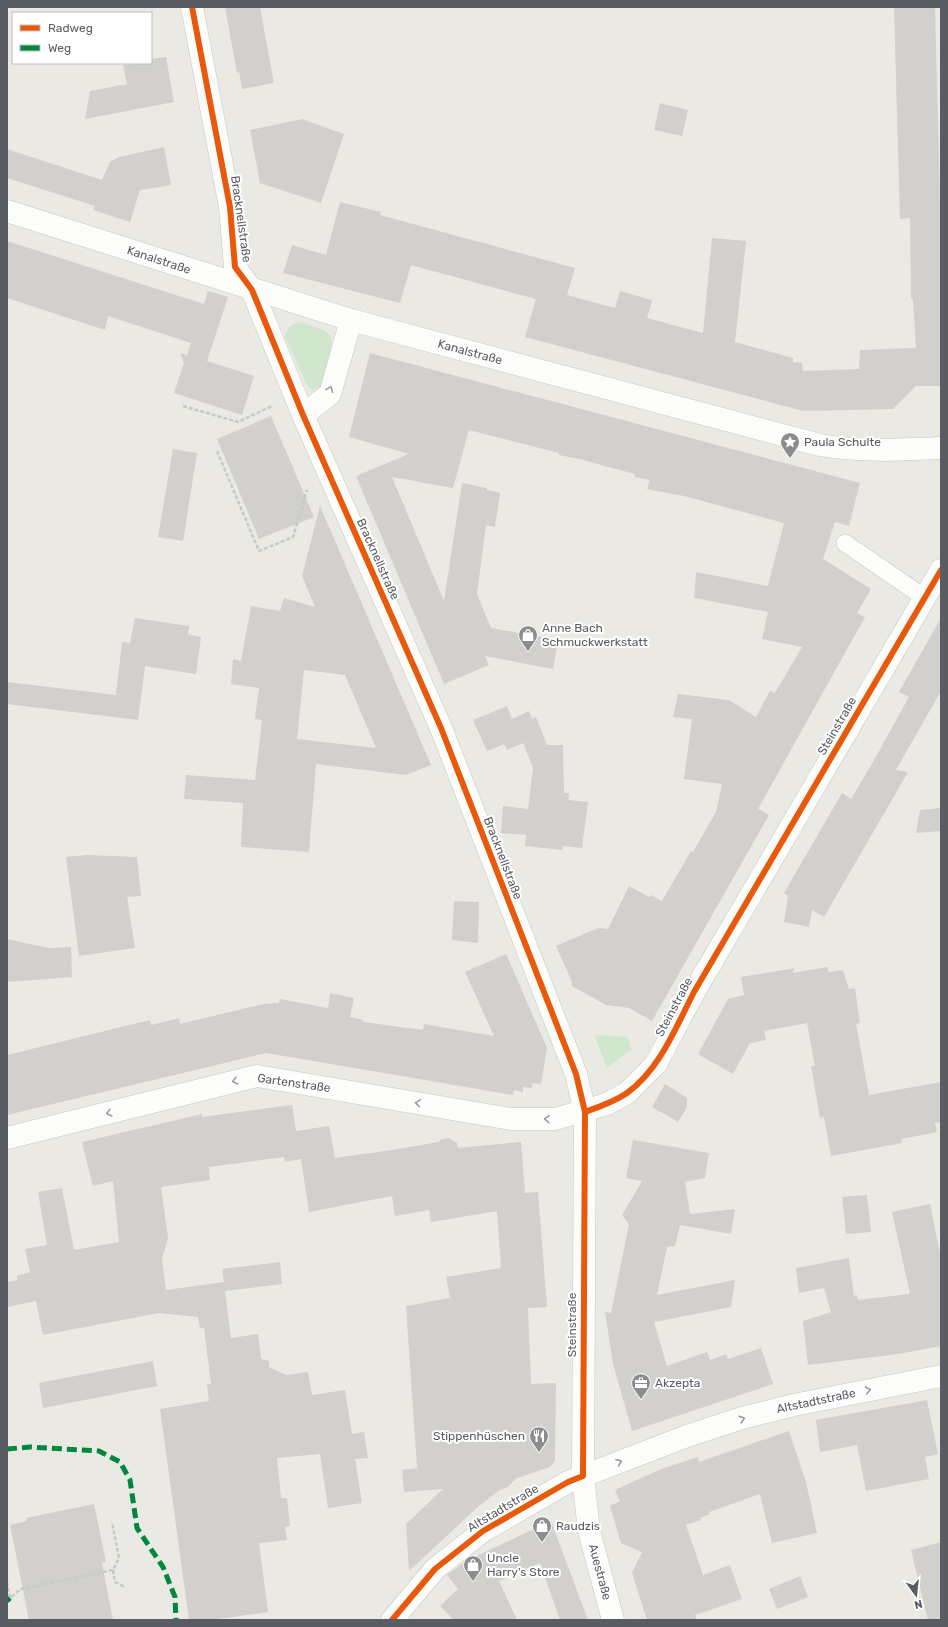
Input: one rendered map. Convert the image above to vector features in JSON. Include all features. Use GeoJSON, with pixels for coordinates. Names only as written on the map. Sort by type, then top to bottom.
{"type":"FeatureCollection","features":[{"type":"Feature","properties":{"kind":"street","name":"Bracknellstraße"},"geometry":{"type":"LineString","coordinates":[[192,7],[230,207],[235,267],[252,290],[299,406],[440,728],[576,1074],[585,1112]]}},
{"type":"Feature","properties":{"kind":"street","name":"Kanalstraße"},"geometry":{"type":"LineString","coordinates":[[7,211],[350,320],[820,445],[841,449],[881,451],[941,448]]}},
{"type":"Feature","properties":{"kind":"street"},"geometry":{"type":"LineString","coordinates":[[299,406],[330,394],[350,320]]}},
{"type":"Feature","properties":{"kind":"street","name":"Steinstraße"},"geometry":{"type":"LineString","coordinates":[[583,1476],[585,1112],[607,1104],[627,1093],[656,1064],[698,985],[941,570]]}},
{"type":"Feature","properties":{"kind":"street","name":"Gartenstraße"},"geometry":{"type":"LineString","coordinates":[[7,1138],[257,1076],[511,1119],[554,1119],[585,1112]]}},
{"type":"Feature","properties":{"kind":"street","name":"Altstadtstraße"},"geometry":{"type":"LineString","coordinates":[[392,1620],[435,1568],[483,1531],[583,1476],[687,1436],[742,1418],[794,1404],[941,1376]]}},
{"type":"Feature","properties":{"kind":"street","name":"Auestraße"},"geometry":{"type":"LineString","coordinates":[[583,1476],[589,1531],[613,1620]]}},
{"type":"Feature","properties":{"kind":"lane"},"geometry":{"type":"LineString","coordinates":[[845,543],[925,598]]}},
{"type":"Feature","properties":{"kind":"path"},"geometry":{"type":"LineString","coordinates":[[183,406],[238,422],[299,406]]}},
{"type":"Feature","properties":{"kind":"path"},"geometry":{"type":"LineString","coordinates":[[217,451],[259,551],[293,537],[319,451]]}},
{"type":"Feature","properties":{"kind":"path"},"geometry":{"type":"LineString","coordinates":[[112,1522],[119,1558],[113,1570],[115,1582],[125,1586]]}},
{"type":"Feature","properties":{"kind":"path"},"geometry":{"type":"LineString","coordinates":[[7,1582],[10,1598],[21,1589],[113,1570]]}},
{"type":"Feature","properties":{"kind":"green space"},"geometry":{"type":"Polygon","coordinates":[[[300,322],[324,330],[330,335],[332,342],[322,386],[318,389],[313,390],[308,387],[285,337],[290,327],[300,322]]]}},
{"type":"Feature","properties":{"kind":"green space"},"geometry":{"type":"Polygon","coordinates":[[[594,1035],[628,1037],[631,1050],[607,1068],[594,1035]]]}},
{"type":"Feature","properties":{"kind":"building"},"geometry":{"type":"Polygon","coordinates":[[[225,7],[260,7],[274,83],[242,89],[239,72],[237,73],[225,7]]]}},
{"type":"Feature","properties":{"kind":"building"},"geometry":{"type":"Polygon","coordinates":[[[894,7],[935,7],[941,243],[941,386],[916,386],[893,409],[803,411],[525,337],[536,299],[411,265],[400,303],[283,273],[292,245],[326,255],[340,202],[381,212],[380,215],[575,268],[567,295],[615,308],[620,291],[652,300],[647,318],[703,333],[712,238],[746,241],[735,342],[793,358],[793,362],[802,363],[803,371],[859,369],[860,350],[916,348],[913,299],[911,299],[910,218],[900,219],[894,7]]]}},
{"type":"Feature","properties":{"kind":"building"},"geometry":{"type":"Polygon","coordinates":[[[166,57],[174,102],[85,119],[90,91],[127,84],[123,65],[152,64],[152,59],[166,57]]]}},
{"type":"Feature","properties":{"kind":"building"},"geometry":{"type":"Polygon","coordinates":[[[660,103],[688,110],[682,136],[654,130],[660,103]]]}},
{"type":"Feature","properties":{"kind":"building"},"geometry":{"type":"Polygon","coordinates":[[[302,119],[344,134],[321,203],[260,183],[250,130],[302,119]]]}},
{"type":"Feature","properties":{"kind":"building"},"geometry":{"type":"Polygon","coordinates":[[[164,147],[171,185],[140,190],[130,222],[93,210],[95,206],[7,178],[7,149],[102,180],[110,162],[119,157],[164,147]]]}},
{"type":"Feature","properties":{"kind":"building"},"geometry":{"type":"Polygon","coordinates":[[[7,241],[204,304],[208,291],[228,297],[207,361],[254,376],[242,415],[174,393],[184,363],[180,353],[187,355],[191,343],[108,316],[105,330],[7,298],[7,241]]]}},
{"type":"Feature","properties":{"kind":"building"},"geometry":{"type":"Polygon","coordinates":[[[370,353],[860,483],[849,526],[835,522],[823,559],[871,589],[857,613],[865,617],[758,809],[769,815],[652,1021],[629,1008],[606,1005],[572,986],[572,982],[556,946],[598,928],[608,929],[629,886],[649,897],[651,895],[662,901],[716,812],[722,784],[684,779],[692,719],[673,717],[678,694],[729,700],[756,717],[770,691],[775,693],[802,647],[762,639],[768,612],[694,598],[696,572],[768,586],[784,523],[684,496],[647,489],[650,480],[634,477],[635,474],[469,430],[453,488],[392,477],[444,601],[462,483],[487,488],[487,490],[500,493],[495,527],[486,525],[477,594],[491,628],[558,640],[553,669],[485,656],[489,665],[444,684],[356,476],[409,454],[349,437],[370,353]]]}},
{"type":"Feature","properties":{"kind":"building"},"geometry":{"type":"Polygon","coordinates":[[[271,416],[314,517],[259,539],[217,439],[271,416]]]}},
{"type":"Feature","properties":{"kind":"building"},"geometry":{"type":"Polygon","coordinates":[[[173,449],[197,453],[183,541],[158,537],[173,449]]]}},
{"type":"Feature","properties":{"kind":"building"},"geometry":{"type":"Polygon","coordinates":[[[320,506],[431,765],[406,775],[316,764],[309,852],[241,847],[243,803],[184,799],[186,775],[255,780],[262,720],[255,719],[259,688],[231,684],[233,659],[241,661],[251,606],[280,611],[284,598],[315,607],[302,576],[320,506]],[[304,670],[297,739],[376,748],[345,675],[304,670]]]}},
{"type":"Feature","properties":{"kind":"building"},"geometry":{"type":"Polygon","coordinates":[[[135,618],[189,626],[188,634],[201,637],[196,674],[145,666],[138,720],[7,704],[7,682],[116,695],[122,642],[130,643],[135,618]]]}},
{"type":"Feature","properties":{"kind":"building"},"geometry":{"type":"Polygon","coordinates":[[[941,618],[941,691],[896,770],[908,772],[824,917],[812,910],[809,927],[784,922],[788,896],[784,893],[842,793],[851,799],[873,762],[909,697],[899,692],[941,618]]]}},
{"type":"Feature","properties":{"kind":"building"},"geometry":{"type":"Polygon","coordinates":[[[507,706],[512,719],[529,711],[532,719],[536,717],[547,745],[563,745],[564,793],[569,793],[568,800],[588,802],[582,848],[563,846],[562,850],[525,846],[526,835],[501,833],[503,806],[528,809],[533,768],[523,743],[507,750],[504,744],[487,751],[473,720],[507,706]]]}},
{"type":"Feature","properties":{"kind":"building"},"geometry":{"type":"Polygon","coordinates":[[[941,808],[941,831],[916,833],[920,810],[941,808]]]}},
{"type":"Feature","properties":{"kind":"building"},"geometry":{"type":"Polygon","coordinates":[[[87,855],[137,857],[141,896],[127,897],[135,948],[79,956],[66,857],[87,855]]]}},
{"type":"Feature","properties":{"kind":"building"},"geometry":{"type":"Polygon","coordinates":[[[454,901],[479,902],[478,943],[452,940],[454,901]]]}},
{"type":"Feature","properties":{"kind":"building"},"geometry":{"type":"Polygon","coordinates":[[[7,939],[48,948],[71,947],[72,977],[7,982],[7,939]]]}},
{"type":"Feature","properties":{"kind":"building"},"geometry":{"type":"Polygon","coordinates":[[[506,954],[547,1048],[541,1084],[532,1083],[532,1088],[523,1087],[523,1092],[514,1090],[513,1095],[266,1053],[7,1115],[7,1055],[150,1020],[151,1025],[179,1018],[180,1024],[263,1004],[279,1003],[280,999],[328,1008],[330,993],[354,998],[350,1017],[363,1020],[363,1022],[423,1030],[424,1024],[494,1036],[465,972],[506,954]]]}},
{"type":"Feature","properties":{"kind":"building"},"geometry":{"type":"Polygon","coordinates":[[[828,967],[828,972],[843,970],[849,989],[855,988],[860,1023],[856,1024],[869,1095],[941,1082],[941,1122],[935,1123],[937,1132],[901,1139],[902,1143],[831,1156],[824,1117],[820,1118],[811,1066],[815,1066],[807,1023],[764,1031],[766,1040],[750,1043],[733,1074],[698,1054],[728,999],[744,995],[741,977],[795,968],[792,973],[828,967]]]}},
{"type":"Feature","properties":{"kind":"building"},"geometry":{"type":"Polygon","coordinates":[[[665,1084],[687,1098],[687,1107],[678,1122],[652,1107],[665,1084]]]}},
{"type":"Feature","properties":{"kind":"building"},"geometry":{"type":"Polygon","coordinates":[[[292,1105],[296,1131],[329,1126],[335,1158],[439,1142],[440,1140],[449,1138],[457,1143],[458,1148],[521,1142],[525,1193],[538,1192],[547,1307],[528,1308],[531,1384],[556,1383],[555,1461],[550,1467],[517,1478],[506,1488],[501,1489],[479,1506],[409,1571],[406,1524],[443,1489],[404,1492],[402,1470],[417,1468],[406,1306],[450,1298],[446,1277],[501,1268],[497,1211],[431,1222],[429,1210],[395,1216],[392,1196],[309,1212],[301,1159],[285,1162],[284,1157],[209,1167],[210,1180],[161,1187],[168,1238],[162,1259],[166,1290],[224,1282],[222,1269],[280,1262],[282,1284],[225,1291],[231,1338],[258,1334],[261,1359],[269,1361],[269,1367],[286,1375],[308,1372],[312,1395],[345,1390],[352,1434],[364,1432],[368,1458],[355,1459],[362,1503],[328,1508],[320,1454],[277,1458],[281,1498],[287,1498],[290,1526],[285,1527],[287,1540],[259,1543],[268,1612],[210,1620],[189,1620],[160,1409],[209,1401],[207,1384],[211,1384],[204,1328],[200,1328],[198,1317],[159,1313],[43,1335],[36,1301],[7,1307],[7,1282],[17,1280],[17,1276],[30,1272],[25,1249],[47,1245],[38,1192],[62,1188],[74,1250],[119,1242],[113,1181],[93,1186],[82,1142],[202,1114],[202,1117],[292,1105]]]}},
{"type":"Feature","properties":{"kind":"building"},"geometry":{"type":"Polygon","coordinates":[[[633,1140],[709,1153],[705,1178],[685,1182],[690,1214],[735,1209],[731,1234],[680,1225],[675,1246],[667,1247],[657,1295],[735,1280],[731,1307],[654,1322],[667,1366],[707,1352],[710,1360],[726,1354],[728,1359],[761,1348],[773,1384],[632,1431],[613,1364],[605,1312],[611,1313],[629,1224],[622,1215],[642,1181],[626,1178],[633,1140]]]}},
{"type":"Feature","properties":{"kind":"building"},"geometry":{"type":"Polygon","coordinates":[[[867,1195],[871,1232],[846,1234],[842,1197],[867,1195]]]}},
{"type":"Feature","properties":{"kind":"building"},"geometry":{"type":"Polygon","coordinates":[[[930,1204],[941,1259],[941,1346],[898,1354],[808,1365],[803,1321],[831,1312],[824,1288],[799,1293],[796,1268],[849,1258],[854,1296],[857,1295],[858,1300],[910,1294],[892,1212],[930,1204]]]}},
{"type":"Feature","properties":{"kind":"building"},"geometry":{"type":"Polygon","coordinates":[[[153,1361],[157,1386],[43,1408],[39,1383],[153,1361]]]}},
{"type":"Feature","properties":{"kind":"building"},"geometry":{"type":"Polygon","coordinates":[[[927,1400],[938,1454],[925,1457],[929,1479],[866,1491],[857,1445],[820,1452],[816,1420],[927,1400]]]}},
{"type":"Feature","properties":{"kind":"building"},"geometry":{"type":"Polygon","coordinates":[[[789,1431],[806,1482],[817,1533],[772,1543],[760,1494],[709,1512],[710,1514],[700,1518],[701,1520],[686,1525],[703,1575],[730,1565],[742,1599],[695,1615],[697,1620],[647,1620],[632,1573],[642,1552],[621,1543],[610,1506],[620,1501],[615,1490],[661,1469],[698,1457],[699,1462],[789,1431]]]}},
{"type":"Feature","properties":{"kind":"building"},"geometry":{"type":"Polygon","coordinates":[[[94,1504],[106,1562],[102,1563],[113,1620],[29,1620],[10,1525],[26,1521],[26,1518],[94,1504]]]}},
{"type":"Feature","properties":{"kind":"building"},"geometry":{"type":"Polygon","coordinates":[[[551,1521],[588,1620],[560,1620],[540,1563],[499,1581],[517,1620],[454,1620],[440,1606],[458,1589],[447,1575],[466,1561],[551,1521]]]}},
{"type":"Feature","properties":{"kind":"building"},"geometry":{"type":"Polygon","coordinates":[[[941,1542],[941,1620],[928,1620],[911,1550],[941,1542]]]}},
{"type":"Feature","properties":{"kind":"building"},"geometry":{"type":"Polygon","coordinates":[[[800,1576],[808,1597],[777,1609],[769,1589],[800,1576]]]}},
{"type":"Feature","properties":{"kind":"marked path"},"geometry":{"type":"LineString","coordinates":[[7,1449],[30,1447],[99,1451],[120,1462],[130,1480],[137,1528],[163,1567],[175,1597],[176,1620]]}},
{"type":"Feature","properties":{"kind":"marked path"},"geometry":{"type":"LineString","coordinates":[[7,1601],[10,1598]]}},
{"type":"Feature","properties":{"kind":"cycle path"},"geometry":{"type":"LineString","coordinates":[[192,7],[230,207],[235,267],[252,290],[303,415],[441,728],[576,1074],[585,1112],[583,1476],[568,1482],[483,1531],[435,1569],[392,1620]]}},
{"type":"Feature","properties":{"kind":"cycle path"},"geometry":{"type":"LineString","coordinates":[[585,1112],[612,1102],[627,1093],[639,1083],[658,1060],[674,1033],[694,992],[941,570]]}},
{"type":"Feature","properties":{"kind":"place","name":"Paula Schulte"},"geometry":{"type":"Point","coordinates":[790,459]}},
{"type":"Feature","properties":{"kind":"place","name":"Anne Bach Schmuckwerkstatt"},"geometry":{"type":"Point","coordinates":[528,652]}},
{"type":"Feature","properties":{"kind":"place","name":"Akzepta"},"geometry":{"type":"Point","coordinates":[641,1400]}},
{"type":"Feature","properties":{"kind":"place","name":"Stippenhüschen"},"geometry":{"type":"Point","coordinates":[539,1453]}},
{"type":"Feature","properties":{"kind":"place","name":"Raudzis"},"geometry":{"type":"Point","coordinates":[542,1543]}},
{"type":"Feature","properties":{"kind":"place","name":"Uncle Harry's Store"},"geometry":{"type":"Point","coordinates":[473,1582]}}]}
